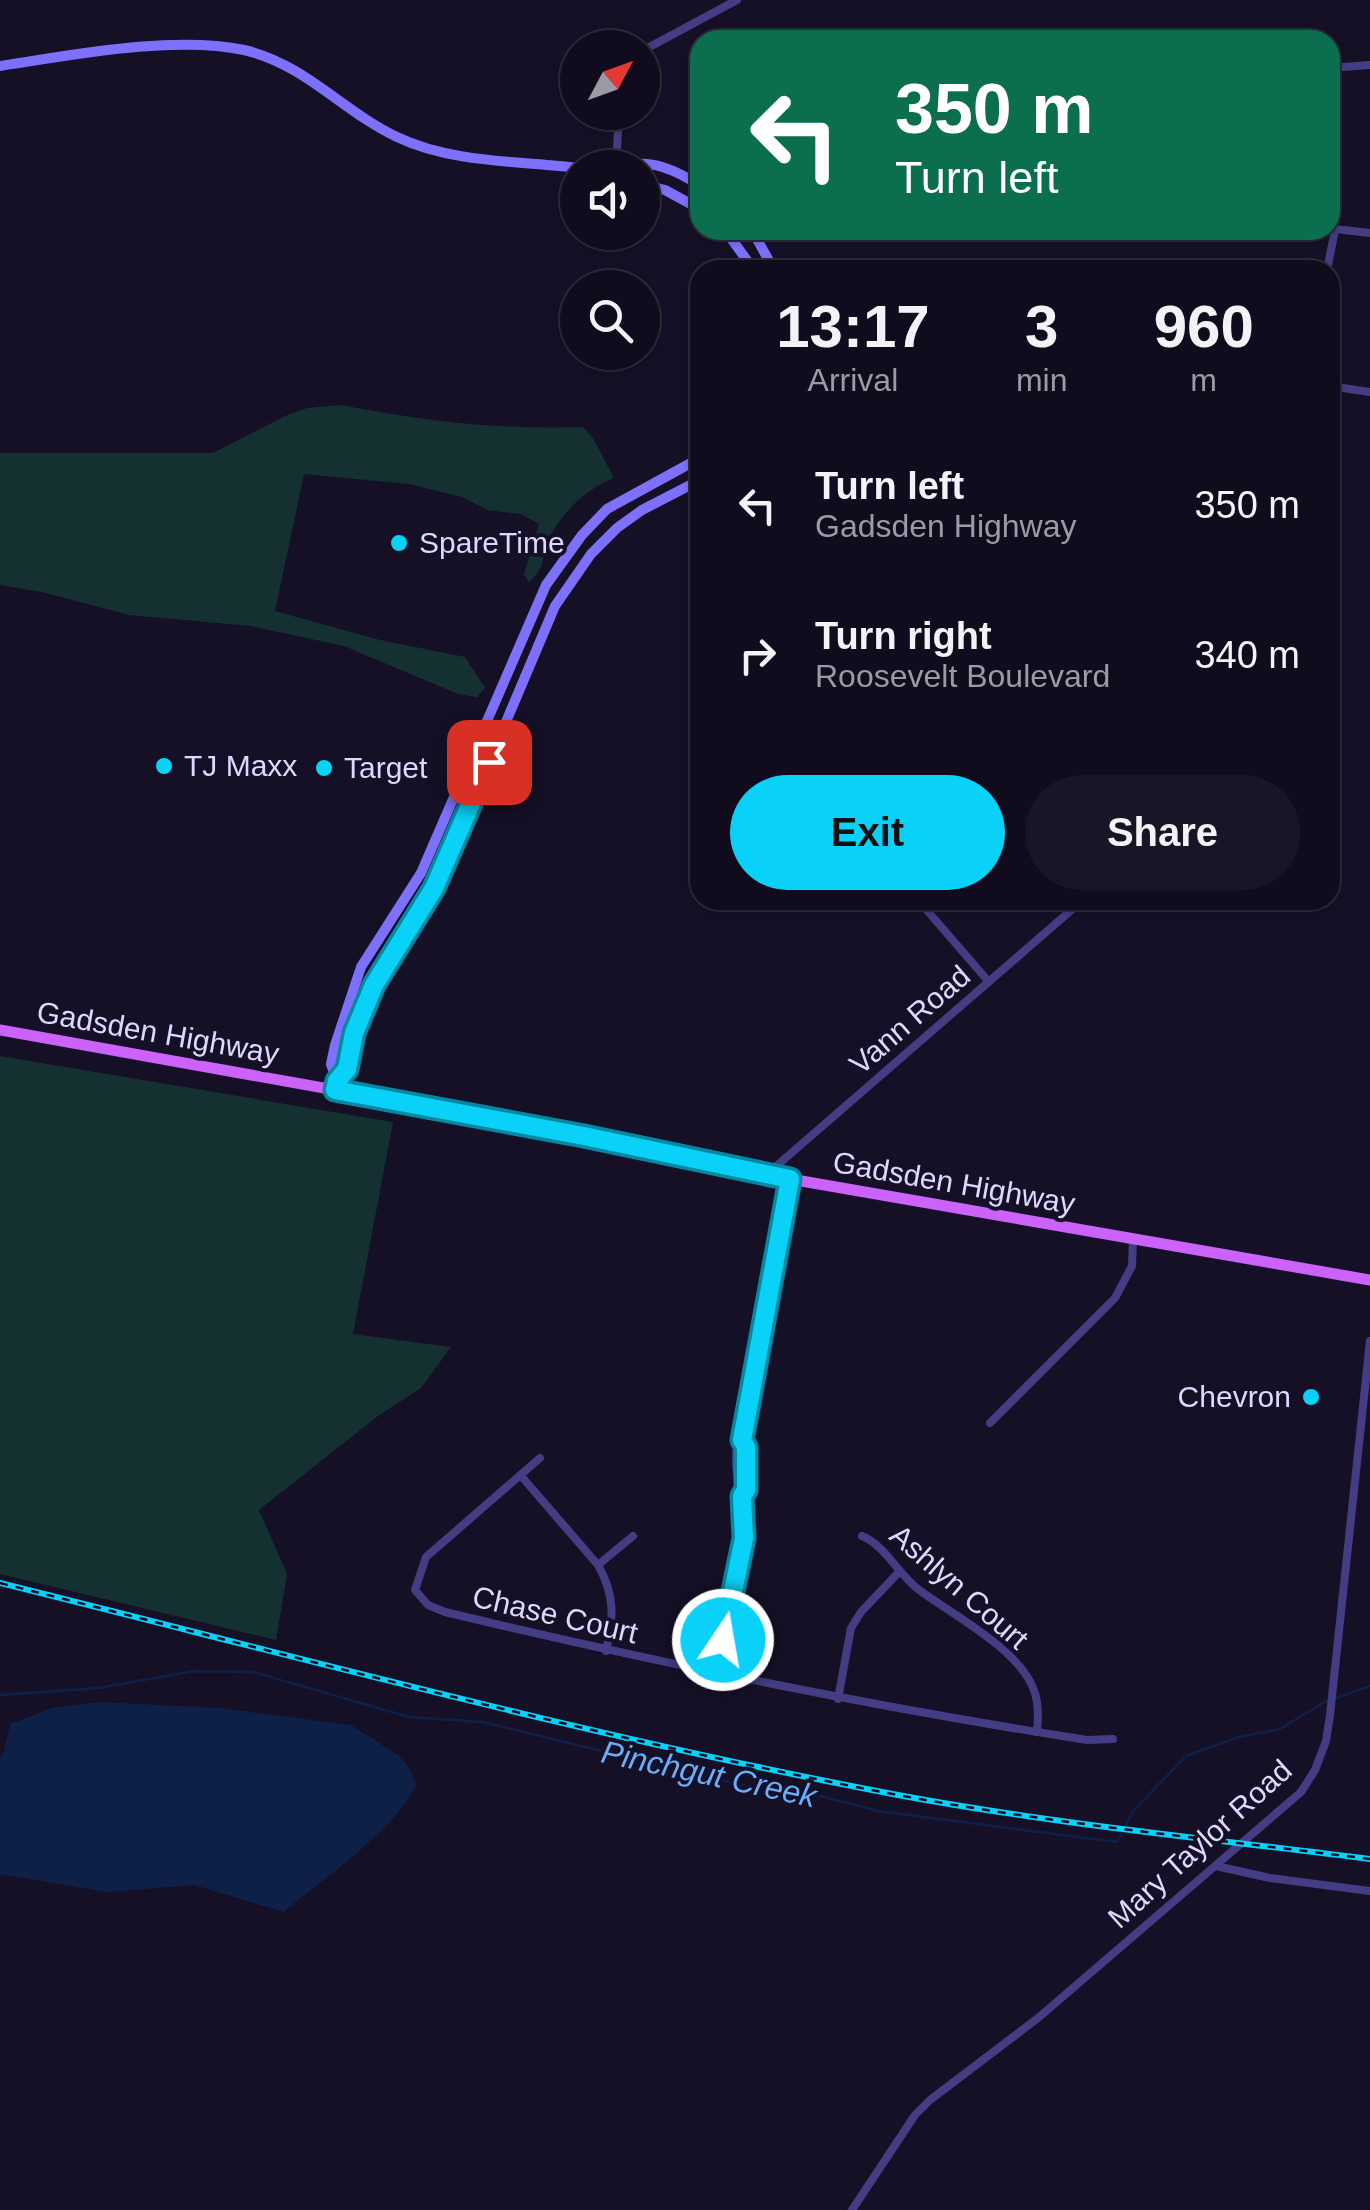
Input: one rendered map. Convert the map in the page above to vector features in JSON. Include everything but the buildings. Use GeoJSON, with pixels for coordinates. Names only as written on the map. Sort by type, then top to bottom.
{"type":"FeatureCollection","features":[{"type":"Feature","properties":{"kind":"main road","name":"Gadsden Highway"},"geometry":{"type":"LineString","coordinates":[[0,1030],[336,1086],[766,1175],[1370,1280]]}},
{"type":"Feature","properties":{"kind":"street"},"geometry":{"type":"LineString","coordinates":[[660,41],[736,0]]}},
{"type":"Feature","properties":{"kind":"street"},"geometry":{"type":"LineString","coordinates":[[0,66],[150,48],[207,46],[245,51],[297,70],[368,121],[409,142],[459,155],[560,166]]}},
{"type":"Feature","properties":{"kind":"street"},"geometry":{"type":"LineString","coordinates":[[1340,67],[1370,65]]}},
{"type":"Feature","properties":{"kind":"street"},"geometry":{"type":"LineString","coordinates":[[660,168],[690,182]]}},
{"type":"Feature","properties":{"kind":"street"},"geometry":{"type":"LineString","coordinates":[[660,189],[690,203]]}},
{"type":"Feature","properties":{"kind":"street"},"geometry":{"type":"LineString","coordinates":[[1340,230],[1370,233]]}},
{"type":"Feature","properties":{"kind":"street"},"geometry":{"type":"LineString","coordinates":[[1340,388],[1370,392]]}},
{"type":"Feature","properties":{"kind":"street"},"geometry":{"type":"LineString","coordinates":[[336,1086],[331,1064],[361,967],[422,872],[546,585],[575,544],[608,509],[690,464]]}},
{"type":"Feature","properties":{"kind":"street"},"geometry":{"type":"LineString","coordinates":[[336,1086],[347,1069],[354,1033],[374,985],[445,866],[555,606],[591,554],[617,528],[690,485]]}},
{"type":"Feature","properties":{"kind":"street"},"geometry":{"type":"LineString","coordinates":[[927,910],[989,982]]}},
{"type":"Feature","properties":{"kind":"street","name":"Vann Road"},"geometry":{"type":"LineString","coordinates":[[766,1175],[1072,910]]}},
{"type":"Feature","properties":{"kind":"street"},"geometry":{"type":"LineString","coordinates":[[716,1675],[744,1538],[746,1447],[742,1440],[790,1179]]}},
{"type":"Feature","properties":{"kind":"street"},"geometry":{"type":"LineString","coordinates":[[990,1423],[1116,1298],[1132,1266],[1134,1240]]}},
{"type":"Feature","properties":{"kind":"street","name":"Mary Taylor Road"},"geometry":{"type":"LineString","coordinates":[[852,2210],[915,2115],[930,2100],[1038,2018],[1216,1866],[1301,1792],[1315,1770],[1326,1741],[1335,1679],[1370,1341]]}},
{"type":"Feature","properties":{"kind":"street","name":"Chase Court"},"geometry":{"type":"LineString","coordinates":[[540,1458],[426,1557],[418,1572],[416,1590],[428,1605],[716,1675],[1087,1740],[1112,1739]]}},
{"type":"Feature","properties":{"kind":"street"},"geometry":{"type":"LineString","coordinates":[[522,1477],[598,1565],[613,1608],[606,1651]]}},
{"type":"Feature","properties":{"kind":"street"},"geometry":{"type":"LineString","coordinates":[[598,1565],[633,1536]]}},
{"type":"Feature","properties":{"kind":"street","name":"Ashlyn Court"},"geometry":{"type":"LineString","coordinates":[[862,1536],[872,1540],[916,1588],[981,1631],[1030,1681],[1038,1710],[1038,1732]]}},
{"type":"Feature","properties":{"kind":"street"},"geometry":{"type":"LineString","coordinates":[[838,1698],[852,1628],[861,1612],[900,1572]]}},
{"type":"Feature","properties":{"kind":"street"},"geometry":{"type":"LineString","coordinates":[[1216,1866],[1270,1878],[1370,1891]]}},
{"type":"Feature","properties":{"kind":"green space"},"geometry":{"type":"Polygon","coordinates":[[[341,405],[461,423],[583,427],[614,478],[568,510],[554,529],[539,570],[529,582],[524,574],[539,524],[521,514],[487,510],[462,497],[409,484],[304,474],[275,611],[380,640],[465,657],[485,688],[477,697],[458,694],[344,646],[251,626],[129,615],[0,585],[0,453],[213,453],[285,416],[307,408],[341,405]]]}},
{"type":"Feature","properties":{"kind":"green space"},"geometry":{"type":"Polygon","coordinates":[[[0,1056],[393,1122],[353,1334],[451,1347],[421,1388],[378,1416],[259,1510],[287,1574],[276,1640],[0,1574],[0,1056]]]}},
{"type":"Feature","properties":{"kind":"water"},"geometry":{"type":"Polygon","coordinates":[[[99,1702],[219,1708],[351,1725],[399,1756],[409,1767],[416,1785],[376,1836],[284,1912],[194,1885],[106,1892],[0,1874],[0,1756],[10,1724],[53,1708],[99,1702]]]}},
{"type":"Feature","properties":{"kind":"waterway","name":"Pinchgut Creek"},"geometry":{"type":"LineString","coordinates":[[0,1695],[99,1688],[194,1671],[253,1672],[409,1717],[482,1722],[759,1789],[812,1794],[878,1811],[1117,1842],[1134,1810],[1186,1756],[1239,1737],[1280,1729],[1328,1700]]}},
{"type":"Feature","properties":{"kind":"waterway","name":"Pinchgut Creek"},"geometry":{"type":"LineString","coordinates":[[1336,1698],[1370,1686]]}},
{"type":"Feature","properties":{"kind":"railway"},"geometry":{"type":"LineString","coordinates":[[0,1583],[448,1695],[785,1773],[1015,1814],[1370,1859]]}},
{"type":"Feature","properties":{"kind":"place","name":"SpareTime"},"geometry":{"type":"Point","coordinates":[399,543]}},
{"type":"Feature","properties":{"kind":"place","name":"TJ Maxx"},"geometry":{"type":"Point","coordinates":[164,766]}},
{"type":"Feature","properties":{"kind":"place","name":"Target"},"geometry":{"type":"Point","coordinates":[324,768]}},
{"type":"Feature","properties":{"kind":"place","name":"Chevron"},"geometry":{"type":"Point","coordinates":[1311,1397]}},
{"type":"Feature","properties":{"kind":"route"},"geometry":{"type":"LineString","coordinates":[[489,762],[434,888],[388,958],[362,1008],[347,1069],[335,1090],[790,1179],[742,1440],[746,1447],[744,1538],[723,1640]]}}]}
